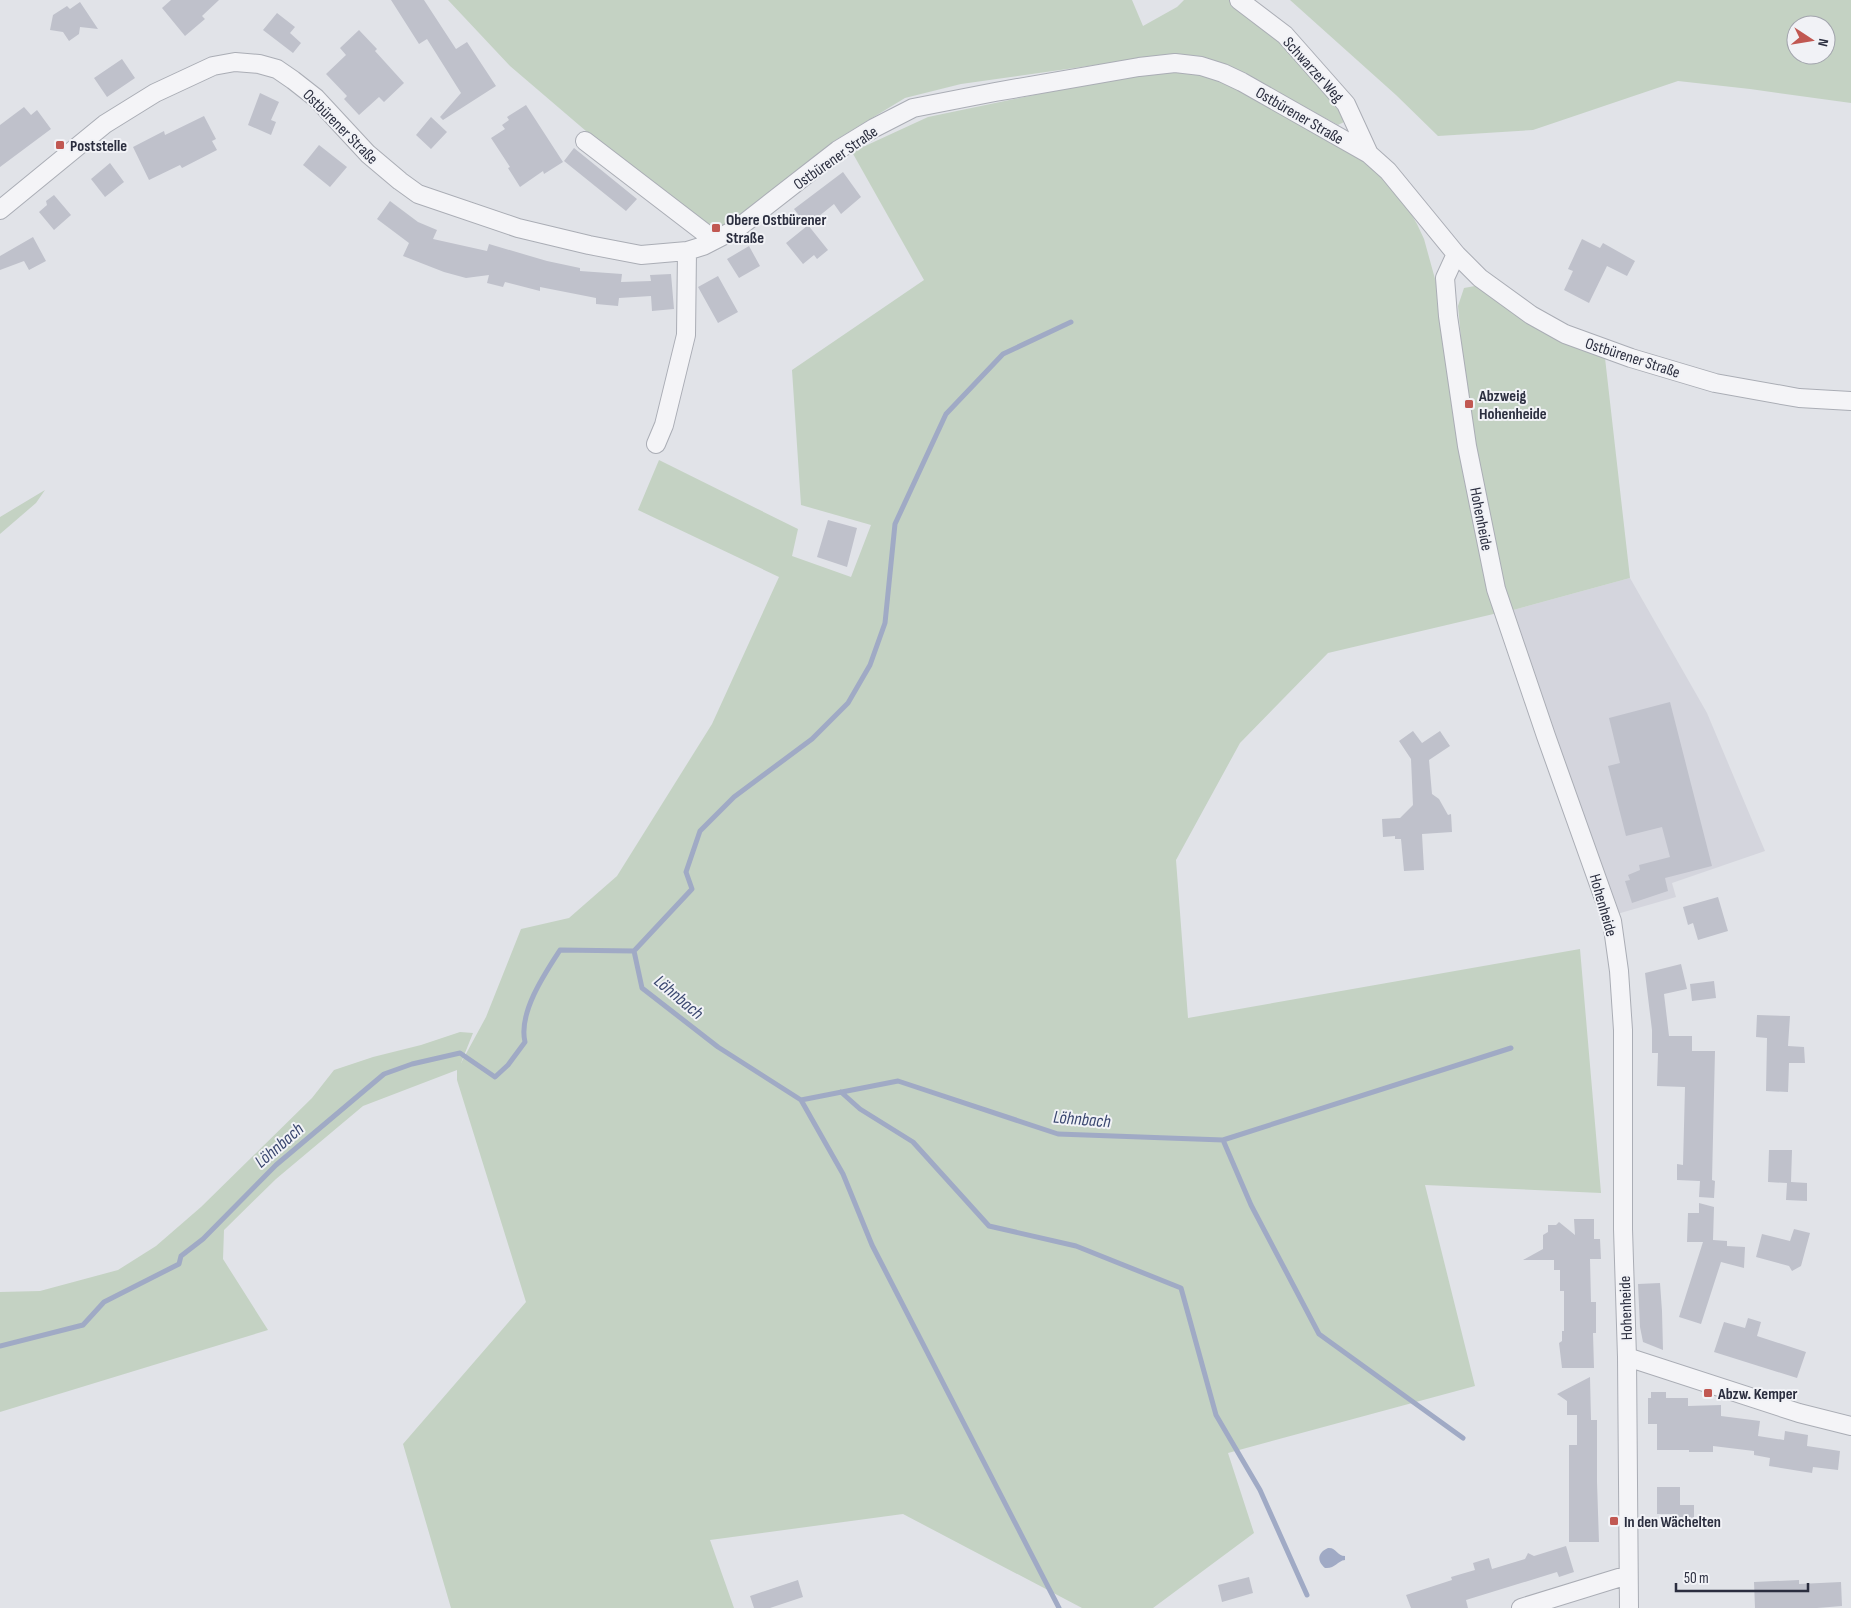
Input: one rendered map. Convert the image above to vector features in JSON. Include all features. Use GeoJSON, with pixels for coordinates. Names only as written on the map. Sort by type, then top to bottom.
{"type":"FeatureCollection","features":[{"type":"Feature","properties":{"kind":"street","name":"Schwarzer Weg"},"geometry":{"type":"LineString","coordinates":[[1239,0],[1285,35],[1346,104],[1368,154]]}},
{"type":"Feature","properties":{"kind":"street","name":"Ostbürener Straße"},"geometry":{"type":"LineString","coordinates":[[0,210],[105,124],[155,93],[213,66],[235,62],[259,64],[277,69],[293,80],[316,98],[368,154],[418,194],[518,228],[589,245],[641,254],[687,251],[738,228],[838,150],[874,128],[913,108],[948,100],[1139,67],[1175,63],[1200,66],[1223,73],[1368,154],[1388,171],[1456,254],[1480,278],[1531,315],[1565,334],[1631,358],[1715,382],[1799,398],[1851,401]]}},
{"type":"Feature","properties":{"kind":"street"},"geometry":{"type":"LineString","coordinates":[[585,141],[714,240]]}},
{"type":"Feature","properties":{"kind":"street"},"geometry":{"type":"LineString","coordinates":[[656,444],[664,424],[686,335],[687,251]]}},
{"type":"Feature","properties":{"kind":"street","name":"Hohenheide"},"geometry":{"type":"LineString","coordinates":[[1456,254],[1445,278],[1448,316],[1467,446],[1496,589],[1548,744],[1612,921],[1619,971],[1623,1030],[1623,1229],[1627,1357],[1629,1608]]}},
{"type":"Feature","properties":{"kind":"street"},"geometry":{"type":"LineString","coordinates":[[1627,1357],[1799,1413],[1851,1426]]}},
{"type":"Feature","properties":{"kind":"street"},"geometry":{"type":"LineString","coordinates":[[1520,1608],[1628,1575]]}},
{"type":"Feature","properties":{"kind":"shaded area"},"geometry":{"type":"Polygon","coordinates":[[[1630,578],[1707,713],[1765,851],[1672,883],[1676,897],[1617,914],[1506,612],[1630,578]]]}},
{"type":"Feature","properties":{"kind":"green space"},"geometry":{"type":"Polygon","coordinates":[[[448,0],[1132,0],[1143,26],[1177,7],[1184,0],[1232,0],[1279,39],[1345,116],[1344,122],[1338,125],[1232,67],[1199,56],[1173,54],[961,84],[905,98],[834,141],[718,232],[600,143],[510,66],[448,0]]]}},
{"type":"Feature","properties":{"kind":"green space"},"geometry":{"type":"Polygon","coordinates":[[[1290,0],[1851,0],[1851,103],[1678,81],[1533,130],[1438,136],[1396,95],[1290,0]]]}},
{"type":"Feature","properties":{"kind":"green space"},"geometry":{"type":"Polygon","coordinates":[[[1169,70],[1200,73],[1247,93],[1363,159],[1403,200],[1417,224],[1424,239],[1445,315],[1502,612],[1328,653],[1240,743],[1176,860],[1188,1018],[1580,949],[1601,1193],[1425,1185],[1475,1386],[1228,1453],[1254,1533],[1153,1608],[1082,1608],[903,1514],[710,1540],[734,1608],[451,1608],[403,1444],[526,1302],[457,1080],[457,1070],[363,1106],[276,1179],[224,1230],[223,1259],[268,1330],[0,1412],[0,1292],[40,1291],[118,1270],[156,1246],[201,1207],[312,1098],[334,1070],[460,1032],[473,1033],[461,1063],[486,1017],[521,929],[569,918],[617,876],[712,724],[779,577],[638,510],[659,460],[798,529],[792,556],[851,577],[871,525],[801,505],[792,370],[924,280],[852,152],[928,117],[1053,91],[1169,70]]]}},
{"type":"Feature","properties":{"kind":"green space"},"geometry":{"type":"Polygon","coordinates":[[[1475,286],[1491,292],[1538,326],[1605,358],[1630,578],[1506,612],[1471,448],[1458,306],[1464,288],[1475,286]]]}},
{"type":"Feature","properties":{"kind":"green space"},"geometry":{"type":"Polygon","coordinates":[[[45,490],[36,503],[0,534],[0,517],[45,490]]]}},
{"type":"Feature","properties":{"kind":"water"},"geometry":{"type":"Polygon","coordinates":[[[1328,1548],[1345,1556],[1345,1560],[1325,1568],[1319,1557],[1328,1548]]]}},
{"type":"Feature","properties":{"kind":"building"},"geometry":{"type":"Polygon","coordinates":[[[171,0],[219,0],[202,16],[205,19],[185,36],[162,8],[171,0]]]}},
{"type":"Feature","properties":{"kind":"building"},"geometry":{"type":"Polygon","coordinates":[[[391,0],[424,0],[456,49],[467,42],[496,86],[443,120],[440,117],[461,93],[427,39],[419,44],[391,0]]]}},
{"type":"Feature","properties":{"kind":"building"},"geometry":{"type":"Polygon","coordinates":[[[80,2],[98,29],[80,27],[79,34],[69,41],[63,32],[50,30],[53,15],[67,6],[70,9],[80,2]]]}},
{"type":"Feature","properties":{"kind":"building"},"geometry":{"type":"Polygon","coordinates":[[[277,13],[295,27],[290,33],[301,43],[293,53],[263,30],[277,13]]]}},
{"type":"Feature","properties":{"kind":"building"},"geometry":{"type":"Polygon","coordinates":[[[359,30],[404,83],[384,102],[379,97],[359,115],[344,99],[347,96],[326,74],[346,55],[340,48],[359,30]]]}},
{"type":"Feature","properties":{"kind":"building"},"geometry":{"type":"Polygon","coordinates":[[[122,59],[135,78],[107,97],[94,78],[122,59]]]}},
{"type":"Feature","properties":{"kind":"building"},"geometry":{"type":"Polygon","coordinates":[[[260,93],[279,102],[271,120],[276,122],[271,135],[248,125],[260,93]]]}},
{"type":"Feature","properties":{"kind":"building"},"geometry":{"type":"Polygon","coordinates":[[[526,105],[563,162],[544,174],[543,171],[520,187],[508,168],[510,167],[491,138],[505,129],[502,125],[509,120],[507,117],[526,105]]]}},
{"type":"Feature","properties":{"kind":"building"},"geometry":{"type":"Polygon","coordinates":[[[24,107],[31,115],[37,110],[51,129],[0,167],[0,125],[24,107]]]}},
{"type":"Feature","properties":{"kind":"building"},"geometry":{"type":"Polygon","coordinates":[[[204,116],[216,139],[212,141],[217,150],[182,168],[180,165],[149,180],[133,147],[164,131],[165,135],[204,116]]]}},
{"type":"Feature","properties":{"kind":"building"},"geometry":{"type":"Polygon","coordinates":[[[431,117],[447,132],[431,149],[416,135],[431,117]]]}},
{"type":"Feature","properties":{"kind":"building"},"geometry":{"type":"Polygon","coordinates":[[[319,145],[347,167],[330,187],[303,165],[319,145]]]}},
{"type":"Feature","properties":{"kind":"building"},"geometry":{"type":"Polygon","coordinates":[[[574,148],[637,199],[626,211],[564,161],[574,148]]]}},
{"type":"Feature","properties":{"kind":"building"},"geometry":{"type":"Polygon","coordinates":[[[110,163],[124,182],[105,197],[91,179],[110,163]]]}},
{"type":"Feature","properties":{"kind":"building"},"geometry":{"type":"Polygon","coordinates":[[[843,172],[861,197],[841,214],[834,204],[808,225],[828,250],[817,259],[814,255],[803,264],[786,243],[807,226],[794,209],[843,172]]]}},
{"type":"Feature","properties":{"kind":"building"},"geometry":{"type":"Polygon","coordinates":[[[54,195],[71,215],[54,230],[39,212],[47,205],[46,201],[54,195]]]}},
{"type":"Feature","properties":{"kind":"building"},"geometry":{"type":"Polygon","coordinates":[[[390,201],[418,222],[437,230],[433,239],[487,251],[489,244],[547,261],[580,268],[580,271],[622,274],[621,282],[651,281],[650,275],[671,274],[674,309],[652,311],[651,296],[619,298],[618,306],[596,304],[596,298],[540,287],[540,291],[505,282],[503,287],[487,283],[489,275],[466,278],[444,272],[403,256],[409,243],[377,219],[390,201]]]}},
{"type":"Feature","properties":{"kind":"building"},"geometry":{"type":"Polygon","coordinates":[[[33,237],[46,261],[29,270],[24,261],[0,270],[0,256],[33,237]]]}},
{"type":"Feature","properties":{"kind":"building"},"geometry":{"type":"Polygon","coordinates":[[[1582,239],[1600,248],[1603,243],[1635,261],[1627,276],[1607,266],[1589,303],[1564,290],[1573,271],[1568,269],[1582,239]]]}},
{"type":"Feature","properties":{"kind":"building"},"geometry":{"type":"Polygon","coordinates":[[[749,246],[760,266],[739,278],[727,259],[749,246]]]}},
{"type":"Feature","properties":{"kind":"building"},"geometry":{"type":"Polygon","coordinates":[[[718,276],[738,312],[718,323],[698,287],[718,276]]]}},
{"type":"Feature","properties":{"kind":"building"},"geometry":{"type":"Polygon","coordinates":[[[828,520],[857,528],[847,567],[817,557],[828,520]]]}},
{"type":"Feature","properties":{"kind":"building"},"geometry":{"type":"Polygon","coordinates":[[[1670,702],[1712,866],[1665,878],[1668,891],[1632,903],[1625,881],[1630,880],[1628,875],[1640,870],[1639,865],[1670,857],[1662,827],[1626,836],[1608,766],[1620,763],[1609,718],[1670,702]]]}},
{"type":"Feature","properties":{"kind":"building"},"geometry":{"type":"Polygon","coordinates":[[[1413,731],[1422,743],[1440,731],[1450,746],[1429,760],[1432,794],[1439,799],[1448,815],[1451,814],[1452,832],[1422,834],[1424,870],[1404,871],[1401,839],[1395,839],[1395,836],[1383,837],[1382,819],[1400,818],[1413,805],[1411,759],[1399,741],[1413,731]]]}},
{"type":"Feature","properties":{"kind":"building"},"geometry":{"type":"Polygon","coordinates":[[[1718,897],[1728,931],[1698,940],[1693,923],[1688,925],[1683,907],[1718,897]]]}},
{"type":"Feature","properties":{"kind":"building"},"geometry":{"type":"Polygon","coordinates":[[[1681,964],[1687,989],[1664,994],[1669,1036],[1692,1036],[1692,1051],[1715,1051],[1712,1180],[1715,1181],[1714,1198],[1699,1197],[1700,1181],[1677,1180],[1677,1164],[1683,1165],[1685,1087],[1657,1086],[1658,1053],[1652,1053],[1652,1030],[1645,973],[1681,964]]]}},
{"type":"Feature","properties":{"kind":"building"},"geometry":{"type":"Polygon","coordinates":[[[1714,981],[1716,998],[1692,1001],[1690,984],[1714,981]]]}},
{"type":"Feature","properties":{"kind":"building"},"geometry":{"type":"Polygon","coordinates":[[[1757,1015],[1790,1016],[1788,1046],[1804,1047],[1805,1063],[1789,1063],[1788,1092],[1766,1091],[1767,1038],[1756,1037],[1757,1015]]]}},
{"type":"Feature","properties":{"kind":"building"},"geometry":{"type":"Polygon","coordinates":[[[1769,1150],[1792,1150],[1791,1182],[1807,1183],[1807,1201],[1786,1200],[1787,1183],[1768,1182],[1769,1150]]]}},
{"type":"Feature","properties":{"kind":"building"},"geometry":{"type":"Polygon","coordinates":[[[1699,1203],[1714,1207],[1713,1240],[1727,1241],[1727,1246],[1745,1247],[1744,1268],[1721,1262],[1701,1324],[1679,1317],[1703,1242],[1687,1242],[1688,1213],[1699,1213],[1699,1203]]]}},
{"type":"Feature","properties":{"kind":"building"},"geometry":{"type":"Polygon","coordinates":[[[1574,1219],[1594,1219],[1594,1239],[1600,1239],[1601,1259],[1590,1259],[1591,1302],[1596,1302],[1596,1333],[1593,1333],[1594,1368],[1562,1368],[1559,1343],[1562,1341],[1562,1331],[1564,1331],[1564,1291],[1560,1291],[1560,1270],[1554,1270],[1554,1260],[1523,1260],[1543,1249],[1543,1235],[1548,1232],[1548,1225],[1556,1225],[1559,1222],[1575,1235],[1574,1219]]]}},
{"type":"Feature","properties":{"kind":"building"},"geometry":{"type":"Polygon","coordinates":[[[1794,1229],[1810,1233],[1801,1266],[1792,1271],[1789,1266],[1756,1257],[1762,1234],[1790,1241],[1794,1229]]]}},
{"type":"Feature","properties":{"kind":"building"},"geometry":{"type":"Polygon","coordinates":[[[1660,1283],[1663,1350],[1643,1342],[1640,1327],[1638,1284],[1660,1283]]]}},
{"type":"Feature","properties":{"kind":"building"},"geometry":{"type":"Polygon","coordinates":[[[1748,1318],[1761,1322],[1757,1336],[1806,1352],[1797,1378],[1714,1352],[1724,1322],[1745,1328],[1748,1318]]]}},
{"type":"Feature","properties":{"kind":"building"},"geometry":{"type":"Polygon","coordinates":[[[1590,1377],[1591,1420],[1597,1420],[1599,1542],[1569,1542],[1569,1445],[1577,1445],[1577,1415],[1567,1415],[1567,1401],[1557,1394],[1590,1377]]]}},
{"type":"Feature","properties":{"kind":"building"},"geometry":{"type":"Polygon","coordinates":[[[1651,1392],[1666,1392],[1666,1398],[1688,1398],[1688,1406],[1721,1405],[1721,1416],[1760,1421],[1758,1436],[1784,1440],[1785,1431],[1808,1435],[1807,1446],[1840,1451],[1838,1470],[1813,1467],[1812,1473],[1769,1466],[1770,1458],[1754,1455],[1754,1451],[1713,1446],[1713,1452],[1657,1450],[1657,1424],[1648,1424],[1648,1398],[1651,1398],[1651,1392]]]}},
{"type":"Feature","properties":{"kind":"building"},"geometry":{"type":"Polygon","coordinates":[[[1657,1487],[1680,1487],[1680,1505],[1694,1505],[1694,1525],[1674,1525],[1674,1514],[1657,1514],[1657,1487]]]}},
{"type":"Feature","properties":{"kind":"building"},"geometry":{"type":"Polygon","coordinates":[[[1566,1546],[1574,1572],[1559,1577],[1557,1572],[1466,1600],[1468,1608],[1411,1608],[1406,1595],[1452,1580],[1451,1577],[1475,1570],[1473,1563],[1489,1558],[1492,1569],[1525,1559],[1528,1553],[1534,1556],[1566,1546]]]}},
{"type":"Feature","properties":{"kind":"building"},"geometry":{"type":"Polygon","coordinates":[[[1249,1577],[1253,1593],[1222,1602],[1218,1585],[1249,1577]]]}},
{"type":"Feature","properties":{"kind":"building"},"geometry":{"type":"Polygon","coordinates":[[[798,1580],[803,1597],[770,1608],[754,1608],[750,1596],[798,1580]]]}},
{"type":"Feature","properties":{"kind":"building"},"geometry":{"type":"Polygon","coordinates":[[[1799,1580],[1799,1584],[1841,1582],[1842,1606],[1755,1608],[1754,1582],[1799,1580]]]}},
{"type":"Feature","properties":{"kind":"waterway"},"geometry":{"type":"LineString","coordinates":[[634,951],[692,889],[686,872],[700,831],[734,797],[812,739],[848,703],[870,665],[885,623],[895,524],[946,414],[1003,354],[1071,322]]}},
{"type":"Feature","properties":{"kind":"waterway","name":"Löhnbach"},"geometry":{"type":"LineString","coordinates":[[0,1346],[83,1325],[104,1302],[179,1264],[181,1256],[203,1239],[276,1165],[384,1074],[412,1064],[460,1053],[495,1077],[508,1065],[525,1042],[525,1019],[529,1006],[540,982],[560,950],[634,951],[642,988],[718,1047],[801,1100],[898,1081],[1058,1134],[1223,1140],[1511,1048]]}},
{"type":"Feature","properties":{"kind":"waterway"},"geometry":{"type":"LineString","coordinates":[[841,1092],[860,1109],[913,1142],[989,1226],[1076,1246],[1181,1288],[1216,1415],[1260,1490],[1307,1595]]}},
{"type":"Feature","properties":{"kind":"waterway"},"geometry":{"type":"LineString","coordinates":[[801,1100],[843,1174],[872,1245],[1059,1608]]}},
{"type":"Feature","properties":{"kind":"waterway"},"geometry":{"type":"LineString","coordinates":[[1223,1140],[1251,1205],[1319,1334],[1463,1438]]}},
{"type":"Feature","properties":{"kind":"place","name":"Poststelle"},"geometry":{"type":"Point","coordinates":[60,145]}},
{"type":"Feature","properties":{"kind":"place","name":"Obere Ostbürener Straße"},"geometry":{"type":"Point","coordinates":[716,228]}},
{"type":"Feature","properties":{"kind":"place","name":"Abzweig Hohenheide"},"geometry":{"type":"Point","coordinates":[1469,404]}},
{"type":"Feature","properties":{"kind":"place","name":"Abzw. Kemper"},"geometry":{"type":"Point","coordinates":[1708,1393]}},
{"type":"Feature","properties":{"kind":"place","name":"In den Wächelten"},"geometry":{"type":"Point","coordinates":[1614,1521]}}]}
